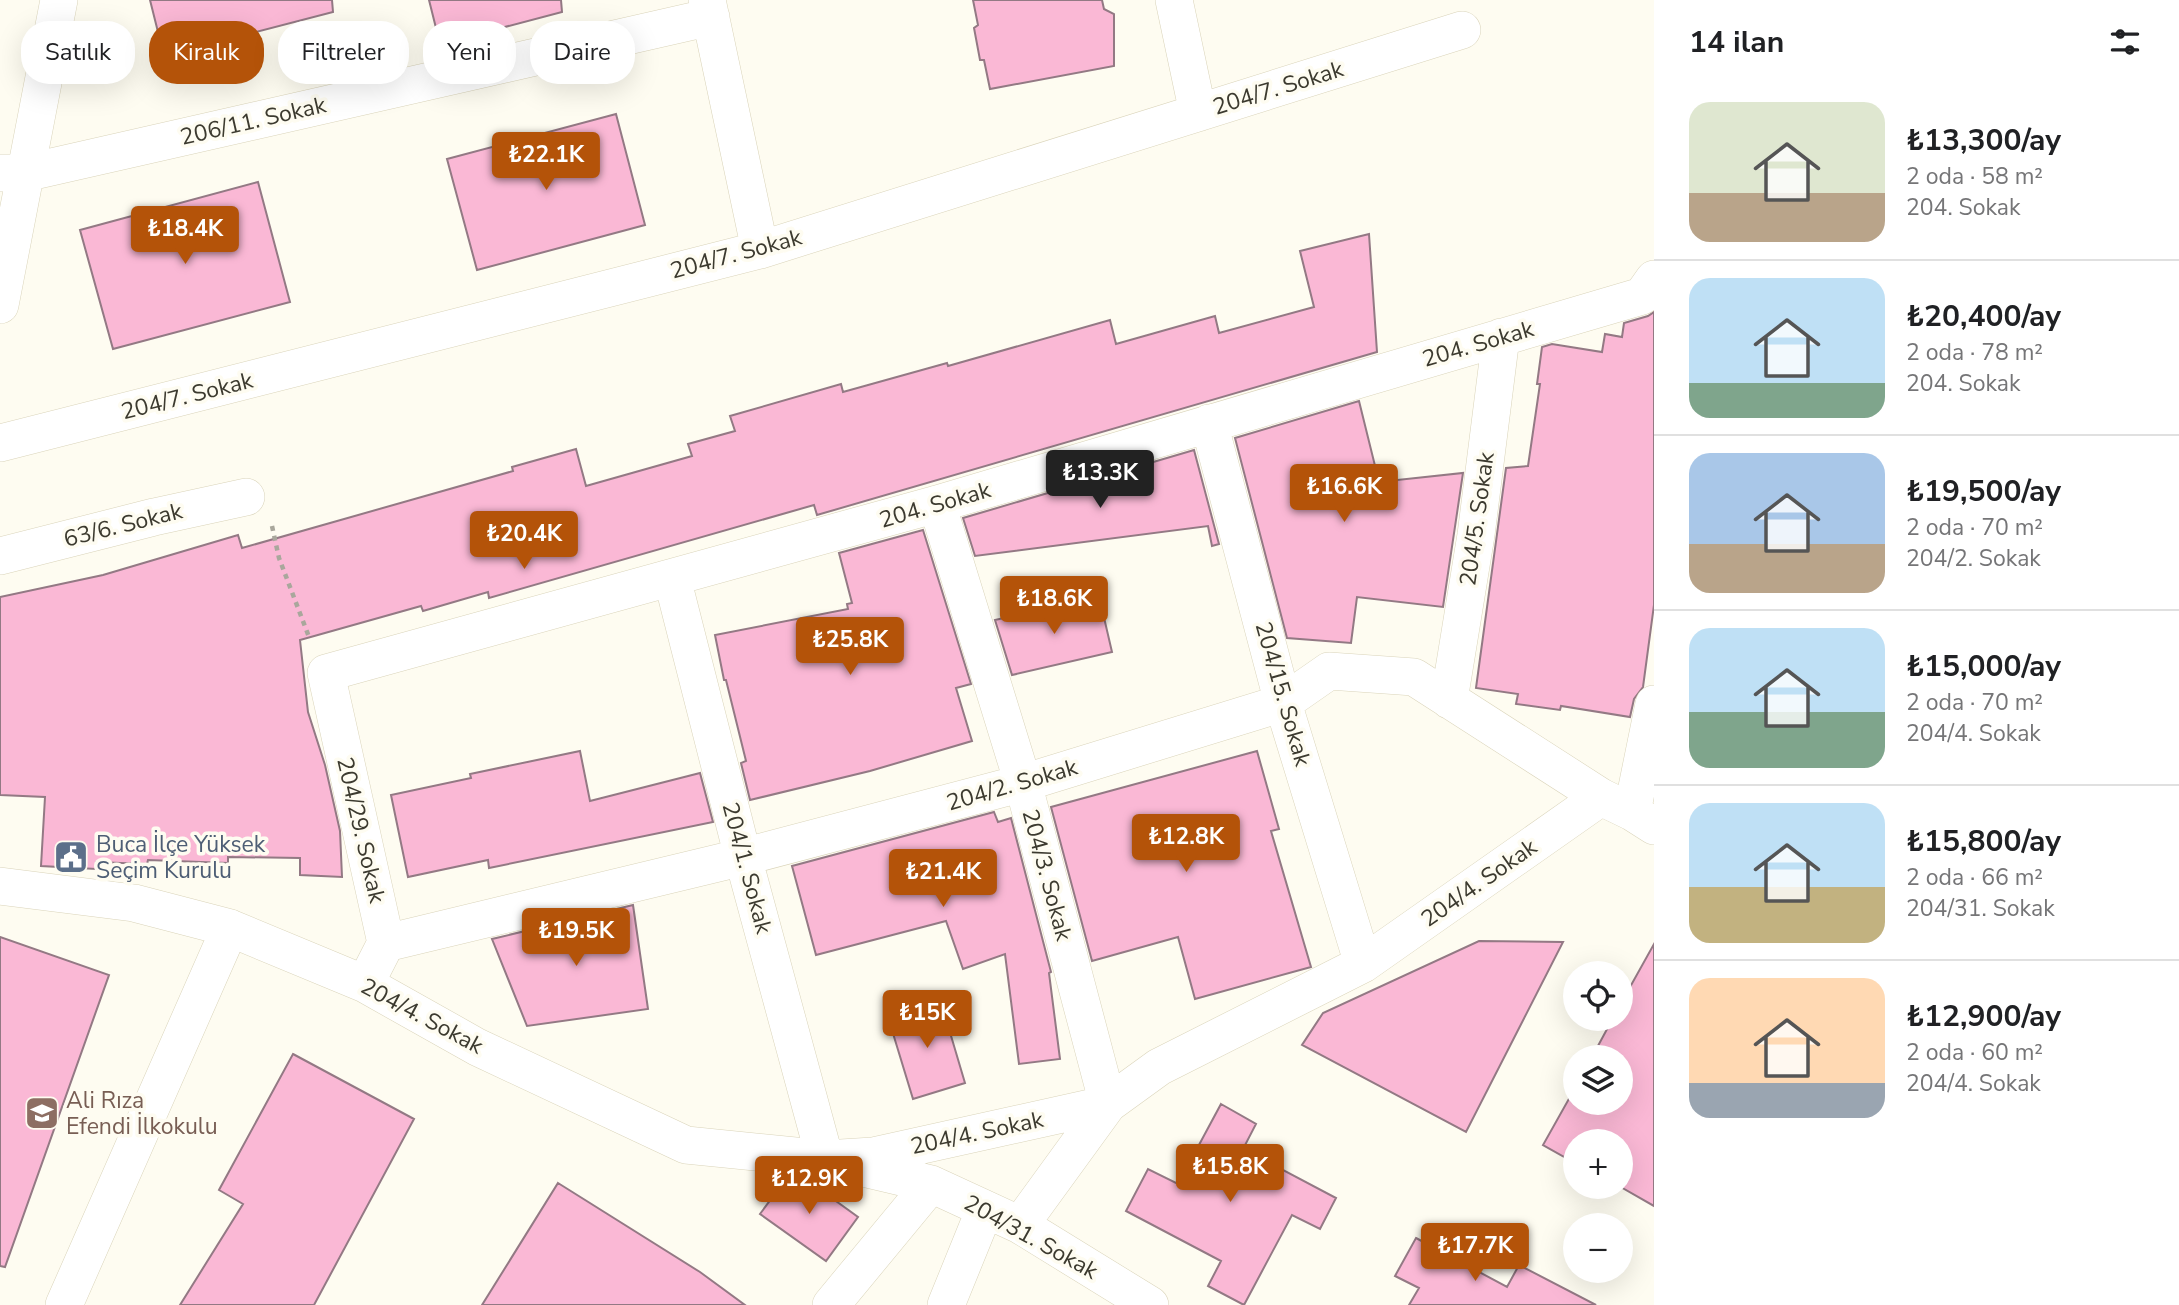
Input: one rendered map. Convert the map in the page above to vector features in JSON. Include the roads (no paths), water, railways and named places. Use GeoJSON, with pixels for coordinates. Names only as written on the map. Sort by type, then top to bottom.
{"type":"FeatureCollection","features":[{"type":"Feature","properties":{"kind":"street"},"geometry":{"type":"LineString","coordinates":[[0,305],[13,173],[60,0]]}},
{"type":"Feature","properties":{"kind":"street"},"geometry":{"type":"LineString","coordinates":[[1174,0],[1198,113]]}},
{"type":"Feature","properties":{"kind":"street"},"geometry":{"type":"LineString","coordinates":[[709,8],[760,250]]}},
{"type":"Feature","properties":{"kind":"street","name":"206/11. Sokak"},"geometry":{"type":"LineString","coordinates":[[13,173],[709,8]]}},
{"type":"Feature","properties":{"kind":"street","name":"204/7. Sokak"},"geometry":{"type":"LineString","coordinates":[[0,443],[760,250],[1462,30]]}},
{"type":"Feature","properties":{"kind":"street","name":"204. Sokak"},"geometry":{"type":"LineString","coordinates":[[326,673],[937,504],[1642,296],[1654,279]]}},
{"type":"Feature","properties":{"kind":"street","name":"204/5. Sokak"},"geometry":{"type":"LineString","coordinates":[[1450,700],[1476,535],[1501,337]]}},
{"type":"Feature","properties":{"kind":"street","name":"204/15. Sokak"},"geometry":{"type":"LineString","coordinates":[[1209,423],[1283,703],[1363,964]]}},
{"type":"Feature","properties":{"kind":"street","name":"63/6. Sokak"},"geometry":{"type":"LineString","coordinates":[[0,556],[246,497]]}},
{"type":"Feature","properties":{"kind":"street","name":"204/3. Sokak"},"geometry":{"type":"LineString","coordinates":[[937,504],[1023,783],[1108,1104]]}},
{"type":"Feature","properties":{"kind":"street","name":"204/1. Sokak"},"geometry":{"type":"LineString","coordinates":[[672,578],[743,857],[825,1158]]}},
{"type":"Feature","properties":{"kind":"street","name":"204/2. Sokak"},"geometry":{"type":"LineString","coordinates":[[386,943],[743,857],[1023,783],[1283,703],[1329,671],[1414,677],[1629,812]]}},
{"type":"Feature","properties":{"kind":"street","name":"204/29. Sokak"},"geometry":{"type":"LineString","coordinates":[[326,673],[386,943]]}},
{"type":"Feature","properties":{"kind":"street"},"geometry":{"type":"LineString","coordinates":[[1629,812],[1654,704]]}},
{"type":"Feature","properties":{"kind":"street","name":"204/4. Sokak"},"geometry":{"type":"LineString","coordinates":[[0,886],[134,903],[230,928],[365,984],[477,1047],[686,1145],[825,1158],[873,1156],[1108,1104],[1159,1068],[1363,964],[1629,812]]}},
{"type":"Feature","properties":{"kind":"street"},"geometry":{"type":"LineString","coordinates":[[64,1305],[230,928]]}},
{"type":"Feature","properties":{"kind":"street"},"geometry":{"type":"LineString","coordinates":[[365,984],[386,943]]}},
{"type":"Feature","properties":{"kind":"street"},"geometry":{"type":"LineString","coordinates":[[1020,1225],[1108,1104]]}},
{"type":"Feature","properties":{"kind":"street","name":"204/31. Sokak"},"geometry":{"type":"LineString","coordinates":[[825,1158],[931,1184],[1020,1225],[1150,1305]]}},
{"type":"Feature","properties":{"kind":"street"},"geometry":{"type":"LineString","coordinates":[[831,1305],[931,1184]]}},
{"type":"Feature","properties":{"kind":"street"},"geometry":{"type":"LineString","coordinates":[[946,1305],[985,1209]]}},
{"type":"Feature","properties":{"kind":"place","name":"Buca İlçe Yüksek Seçim Kurulu"},"geometry":{"type":"Point","coordinates":[71,857]}},
{"type":"Feature","properties":{"kind":"place","name":"Ali Rıza Efendi İlkokulu"},"geometry":{"type":"Point","coordinates":[42,1113]}}]}
